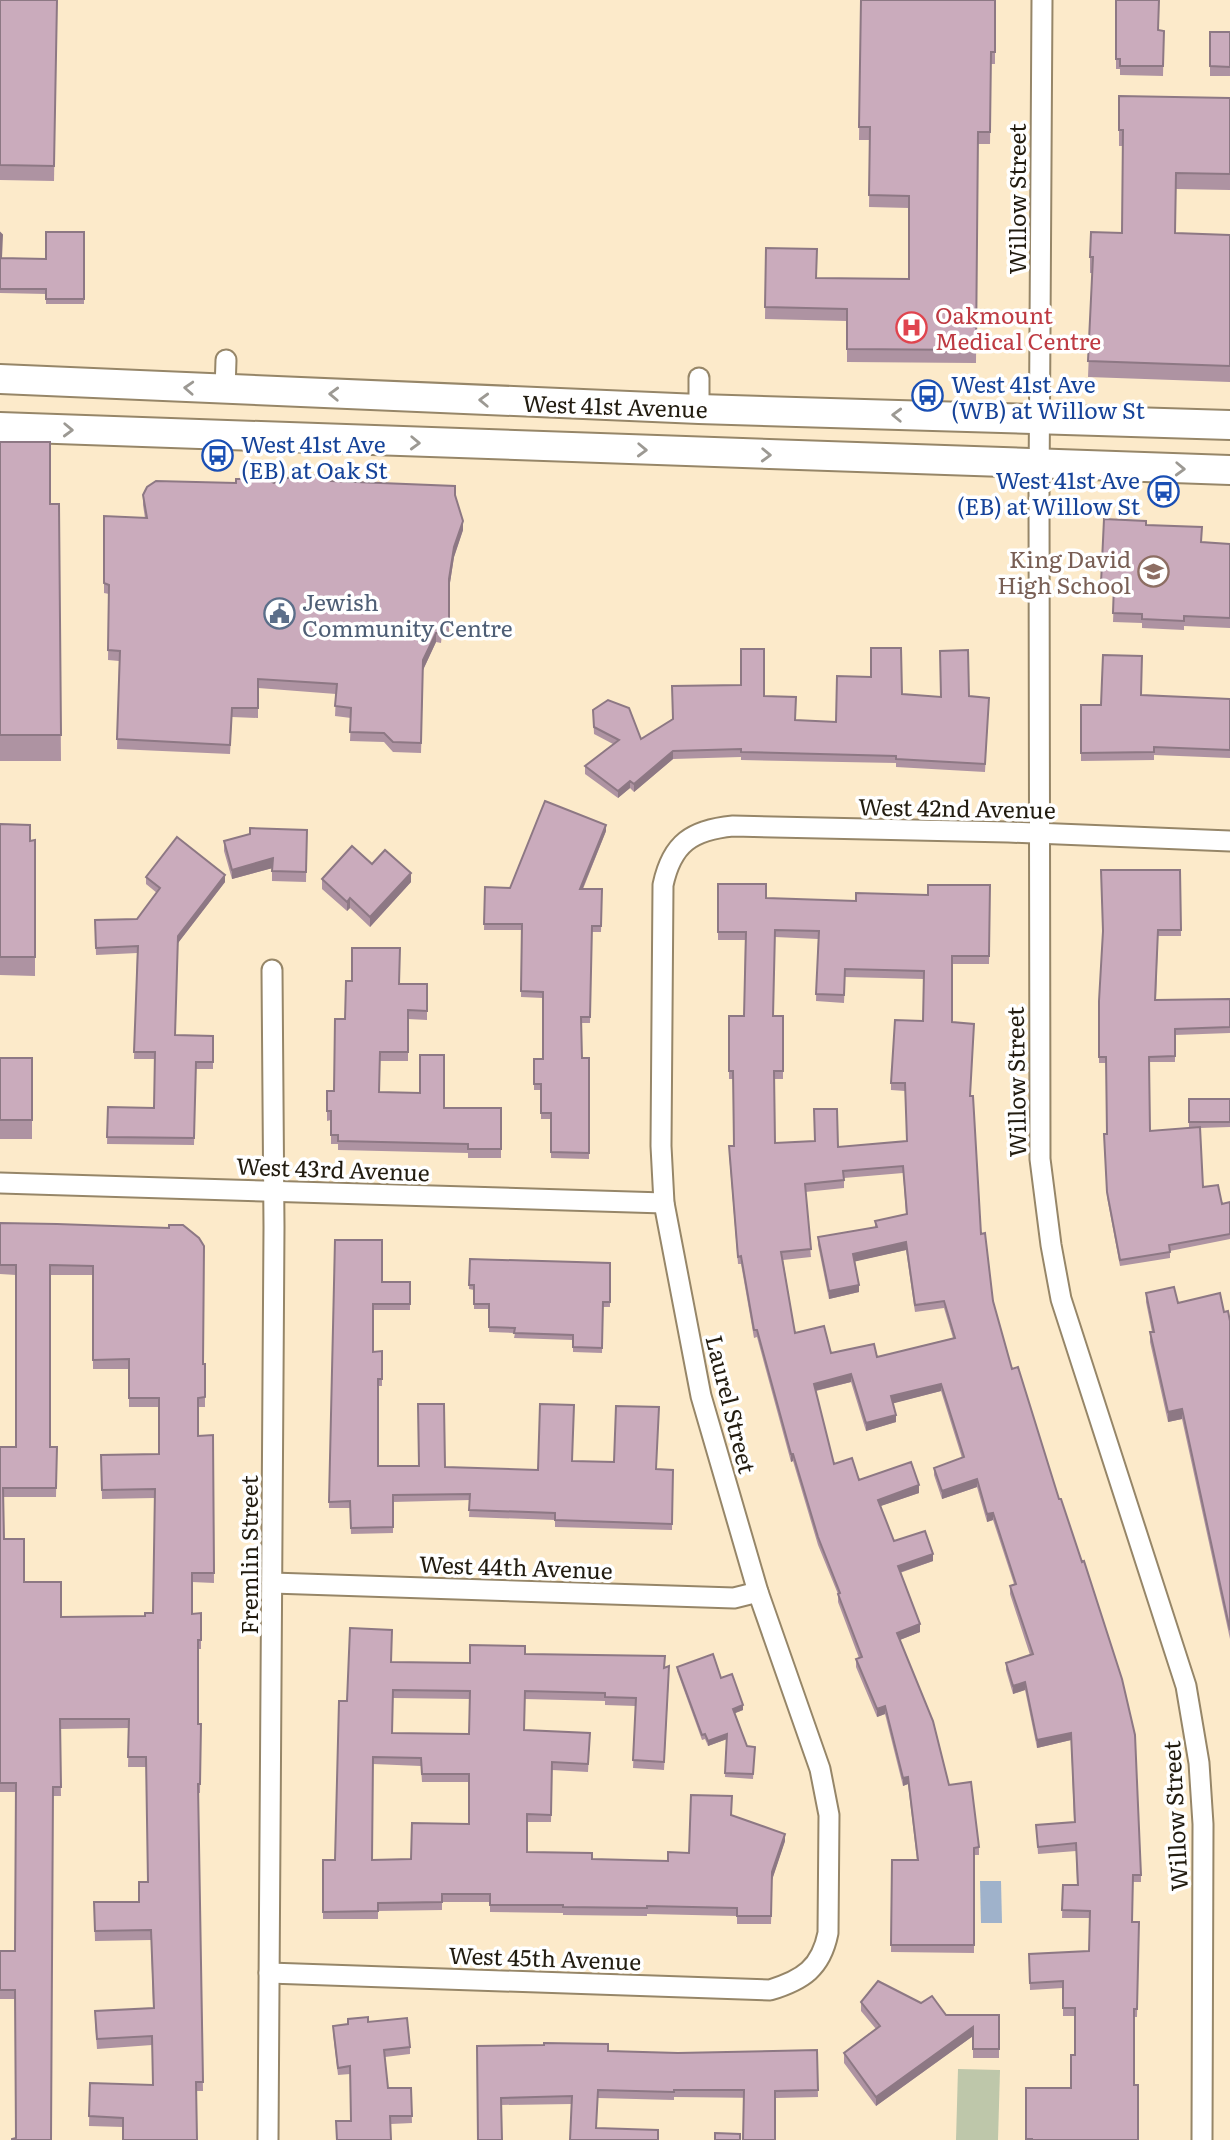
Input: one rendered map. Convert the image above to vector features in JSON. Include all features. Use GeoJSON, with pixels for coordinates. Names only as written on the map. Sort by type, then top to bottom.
{"type":"FeatureCollection","features":[{"type":"Feature","properties":{"kind":"main road","name":"West 41st Avenue"},"geometry":{"type":"LineString","coordinates":[[0,379],[699,409],[1230,425]]}},
{"type":"Feature","properties":{"kind":"main road"},"geometry":{"type":"LineString","coordinates":[[224,435],[225,390]]}},
{"type":"Feature","properties":{"kind":"main road"},"geometry":{"type":"LineString","coordinates":[[698,452],[699,409]]}},
{"type":"Feature","properties":{"kind":"main road","name":"West 41st Avenue"},"geometry":{"type":"LineString","coordinates":[[0,427],[1230,470]]}},
{"type":"Feature","properties":{"kind":"street","name":"Willow Street"},"geometry":{"type":"LineString","coordinates":[[1042,0],[1039,420],[1040,1159],[1061,1299],[1186,1686],[1199,1762],[1203,1825],[1202,2140]]}},
{"type":"Feature","properties":{"kind":"street"},"geometry":{"type":"LineString","coordinates":[[225,390],[226,360]]}},
{"type":"Feature","properties":{"kind":"street"},"geometry":{"type":"LineString","coordinates":[[699,378],[699,409]]}},
{"type":"Feature","properties":{"kind":"street","name":"West 42nd Avenue"},"geometry":{"type":"LineString","coordinates":[[686,841],[707,828],[733,826],[1230,841]]}},
{"type":"Feature","properties":{"kind":"street","name":"Laurel Street"},"geometry":{"type":"LineString","coordinates":[[686,841],[673,856],[663,884],[661,1146],[664,1203],[701,1396],[758,1592],[820,1769],[829,1815],[828,1933],[825,1951],[812,1969]]}},
{"type":"Feature","properties":{"kind":"street","name":"Fremlin Street"},"geometry":{"type":"LineString","coordinates":[[268,2140],[274,1190],[272,970]]}},
{"type":"Feature","properties":{"kind":"street","name":"West 43rd Avenue"},"geometry":{"type":"LineString","coordinates":[[0,1183],[664,1203]]}},
{"type":"Feature","properties":{"kind":"street","name":"West 44th Avenue"},"geometry":{"type":"LineString","coordinates":[[272,1583],[734,1598],[758,1592]]}},
{"type":"Feature","properties":{"kind":"street","name":"West 45th Avenue"},"geometry":{"type":"LineString","coordinates":[[270,1973],[770,1990],[794,1983],[812,1969]]}},
{"type":"Feature","properties":{"kind":"green space"},"geometry":{"type":"Polygon","coordinates":[[[958,2069],[1000,2070],[998,2140],[956,2140],[958,2069]]]}},
{"type":"Feature","properties":{"kind":"water"},"geometry":{"type":"Polygon","coordinates":[[[980,1881],[1001,1881],[1002,1923],[981,1923],[980,1881]]]}},
{"type":"Feature","properties":{"kind":"building"},"geometry":{"type":"Polygon","coordinates":[[[0,0],[57,0],[54,166],[0,165],[0,0]]]}},
{"type":"Feature","properties":{"kind":"building"},"geometry":{"type":"Polygon","coordinates":[[[861,0],[995,0],[990,132],[978,132],[976,350],[847,349],[847,309],[765,307],[766,248],[817,249],[816,278],[909,279],[909,196],[869,195],[870,127],[859,127],[861,0]]]}},
{"type":"Feature","properties":{"kind":"building"},"geometry":{"type":"Polygon","coordinates":[[[1116,0],[1159,0],[1158,30],[1164,31],[1163,66],[1120,66],[1120,59],[1116,59],[1116,0]]]}},
{"type":"Feature","properties":{"kind":"building"},"geometry":{"type":"Polygon","coordinates":[[[1210,32],[1230,32],[1230,67],[1210,66],[1210,32]]]}},
{"type":"Feature","properties":{"kind":"building"},"geometry":{"type":"Polygon","coordinates":[[[1119,96],[1230,98],[1230,174],[1176,173],[1175,233],[1230,235],[1230,366],[1088,361],[1093,257],[1090,257],[1091,232],[1122,233],[1123,130],[1119,130],[1119,96]]]}},
{"type":"Feature","properties":{"kind":"building"},"geometry":{"type":"Polygon","coordinates":[[[46,232],[84,232],[84,299],[46,299],[46,289],[0,289],[0,233],[1,258],[46,259],[46,232]]]}},
{"type":"Feature","properties":{"kind":"building"},"geometry":{"type":"Polygon","coordinates":[[[0,442],[50,442],[50,504],[59,504],[61,735],[0,735],[0,442]]]}},
{"type":"Feature","properties":{"kind":"building","name":"Jewish Community Centre"},"geometry":{"type":"Polygon","coordinates":[[[296,475],[316,475],[331,481],[455,486],[463,521],[454,547],[449,579],[449,624],[442,624],[441,633],[436,633],[423,660],[421,743],[393,742],[384,733],[350,732],[351,708],[335,706],[337,684],[258,679],[258,708],[232,708],[230,745],[117,739],[120,651],[108,650],[109,585],[104,583],[104,516],[147,518],[143,495],[147,487],[156,481],[236,483],[236,479],[266,479],[274,483],[296,475]]]}},
{"type":"Feature","properties":{"kind":"building"},"geometry":{"type":"Polygon","coordinates":[[[1104,519],[1146,521],[1146,525],[1202,527],[1201,542],[1230,544],[1230,618],[1184,616],[1184,621],[1142,619],[1142,614],[1113,613],[1114,584],[1101,583],[1104,519]]]}},
{"type":"Feature","properties":{"kind":"building"},"geometry":{"type":"Polygon","coordinates":[[[871,648],[901,648],[902,694],[941,697],[940,651],[968,650],[969,696],[989,698],[985,764],[896,759],[896,756],[741,752],[741,749],[673,751],[634,784],[630,781],[618,791],[585,766],[619,740],[594,727],[593,710],[608,700],[629,708],[641,739],[673,719],[672,686],[741,685],[741,649],[764,649],[764,696],[796,697],[795,720],[836,722],[837,676],[871,677],[871,648]]]}},
{"type":"Feature","properties":{"kind":"building"},"geometry":{"type":"Polygon","coordinates":[[[1103,655],[1142,656],[1141,695],[1230,699],[1230,750],[1154,747],[1154,752],[1081,753],[1081,705],[1101,705],[1103,655]]]}},
{"type":"Feature","properties":{"kind":"building"},"geometry":{"type":"Polygon","coordinates":[[[545,801],[606,825],[580,889],[602,889],[601,926],[592,926],[590,1017],[581,1017],[582,1058],[589,1058],[589,1153],[551,1152],[551,1113],[541,1113],[541,1084],[534,1084],[534,1059],[543,1059],[543,992],[521,991],[522,924],[484,924],[485,887],[510,888],[545,801]]]}},
{"type":"Feature","properties":{"kind":"building"},"geometry":{"type":"Polygon","coordinates":[[[0,824],[30,825],[30,841],[35,840],[35,957],[0,957],[0,824]]]}},
{"type":"Feature","properties":{"kind":"building"},"geometry":{"type":"Polygon","coordinates":[[[250,828],[307,830],[306,872],[272,871],[273,858],[232,870],[224,841],[250,834],[250,828]]]}},
{"type":"Feature","properties":{"kind":"building"},"geometry":{"type":"Polygon","coordinates":[[[177,837],[225,875],[178,936],[175,1035],[213,1036],[213,1062],[196,1062],[194,1138],[107,1137],[108,1107],[154,1108],[155,1052],[134,1052],[138,946],[96,948],[95,920],[137,919],[160,888],[146,877],[177,837]]]}},
{"type":"Feature","properties":{"kind":"building"},"geometry":{"type":"Polygon","coordinates":[[[352,846],[372,864],[385,850],[411,873],[370,917],[350,898],[347,902],[322,879],[352,846]]]}},
{"type":"Feature","properties":{"kind":"building"},"geometry":{"type":"Polygon","coordinates":[[[1101,870],[1180,870],[1181,930],[1158,930],[1155,1000],[1230,999],[1230,1027],[1175,1029],[1175,1056],[1149,1057],[1150,1131],[1200,1127],[1203,1187],[1218,1185],[1222,1204],[1230,1202],[1230,1234],[1169,1245],[1170,1252],[1120,1260],[1107,1192],[1104,1134],[1107,1134],[1106,1057],[1099,1057],[1103,931],[1101,870]]]}},
{"type":"Feature","properties":{"kind":"building"},"geometry":{"type":"Polygon","coordinates":[[[718,884],[766,884],[766,898],[856,901],[856,893],[928,895],[928,885],[990,885],[989,956],[952,956],[952,1022],[974,1024],[970,1096],[973,1096],[981,1234],[985,1233],[993,1301],[1012,1369],[1018,1367],[1059,1499],[1082,1562],[1084,1561],[1122,1679],[1135,1735],[1141,1875],[1133,1875],[1132,1922],[1139,1922],[1137,2009],[1134,2009],[1134,2085],[1138,2085],[1138,2140],[1026,2139],[1026,2088],[1071,2088],[1071,2055],[1075,2055],[1075,2008],[1063,2008],[1063,1981],[1030,1983],[1029,1954],[1089,1951],[1090,1911],[1062,1910],[1063,1885],[1078,1885],[1076,1843],[1038,1847],[1036,1825],[1075,1822],[1071,1733],[1037,1740],[1025,1682],[1013,1686],[1006,1663],[1033,1654],[1010,1586],[1016,1584],[993,1513],[987,1514],[977,1479],[942,1491],[934,1468],[964,1457],[941,1384],[891,1396],[896,1415],[866,1423],[851,1374],[814,1384],[834,1464],[852,1458],[859,1480],[911,1462],[919,1485],[878,1500],[894,1541],[925,1531],[933,1554],[898,1566],[920,1624],[897,1633],[933,1721],[949,1785],[971,1782],[979,1847],[974,1848],[974,1945],[891,1945],[892,1860],[918,1860],[908,1777],[903,1778],[885,1706],[877,1709],[856,1659],[862,1657],[818,1537],[791,1454],[757,1330],[754,1330],[741,1256],[738,1257],[729,1146],[734,1146],[733,1071],[729,1071],[729,1016],[744,1016],[746,932],[718,932],[718,884]],[[775,930],[773,1016],[783,1016],[783,1071],[774,1071],[775,1143],[815,1141],[814,1109],[837,1109],[838,1147],[907,1141],[905,1083],[891,1083],[895,1020],[923,1021],[924,971],[845,969],[844,995],[816,994],[819,931],[775,930]],[[903,1166],[843,1171],[844,1180],[805,1184],[811,1249],[781,1252],[795,1333],[824,1326],[831,1353],[874,1344],[877,1357],[955,1338],[944,1301],[915,1305],[906,1242],[853,1254],[859,1285],[829,1291],[818,1237],[877,1227],[875,1221],[907,1214],[903,1166]]]}},
{"type":"Feature","properties":{"kind":"building"},"geometry":{"type":"Polygon","coordinates":[[[352,948],[400,948],[399,984],[427,984],[427,1011],[408,1010],[408,1052],[380,1052],[379,1092],[420,1093],[420,1055],[444,1055],[444,1108],[501,1108],[501,1149],[468,1149],[468,1144],[338,1141],[338,1135],[331,1135],[331,1111],[327,1111],[327,1091],[334,1091],[335,1019],[345,1019],[346,981],[352,981],[352,948]]]}},
{"type":"Feature","properties":{"kind":"building"},"geometry":{"type":"Polygon","coordinates":[[[0,1058],[32,1058],[32,1120],[0,1120],[0,1058]]]}},
{"type":"Feature","properties":{"kind":"building"},"geometry":{"type":"Polygon","coordinates":[[[1189,1099],[1230,1099],[1230,1122],[1189,1122],[1189,1099]]]}},
{"type":"Feature","properties":{"kind":"building"},"geometry":{"type":"Polygon","coordinates":[[[0,1223],[169,1228],[169,1225],[183,1225],[199,1238],[204,1246],[205,1397],[198,1398],[198,1436],[213,1435],[214,1573],[192,1573],[192,1614],[201,1613],[201,1640],[198,1640],[198,1724],[201,1724],[198,1784],[203,2082],[196,2082],[197,2140],[123,2140],[123,2118],[89,2116],[90,2083],[153,2085],[152,2036],[97,2039],[95,2011],[154,2008],[151,1930],[95,1931],[94,1902],[139,1902],[139,1882],[148,1882],[146,1757],[128,1757],[129,1719],[60,1719],[61,1787],[53,1787],[51,2140],[12,2140],[16,2138],[15,1990],[0,1990],[0,1951],[15,1951],[16,1783],[0,1783],[0,1447],[16,1447],[16,1265],[0,1265],[0,1223]],[[50,1265],[50,1447],[57,1447],[56,1488],[3,1488],[4,1539],[24,1539],[24,1582],[61,1582],[61,1617],[145,1616],[145,1613],[153,1613],[155,1489],[102,1490],[101,1455],[159,1454],[159,1398],[129,1398],[129,1359],[93,1360],[93,1266],[50,1265]]]}},
{"type":"Feature","properties":{"kind":"building"},"geometry":{"type":"Polygon","coordinates":[[[335,1240],[382,1240],[382,1282],[410,1282],[410,1304],[373,1304],[373,1352],[382,1351],[382,1379],[378,1379],[378,1466],[419,1466],[418,1404],[444,1404],[445,1467],[538,1470],[540,1404],[574,1405],[572,1461],[614,1462],[616,1406],[659,1407],[656,1469],[673,1470],[672,1524],[555,1520],[555,1513],[469,1510],[470,1494],[393,1495],[393,1527],[351,1528],[350,1501],[329,1502],[335,1240]]]}},
{"type":"Feature","properties":{"kind":"building"},"geometry":{"type":"Polygon","coordinates":[[[470,1259],[610,1263],[610,1302],[603,1302],[602,1348],[573,1347],[573,1335],[514,1333],[515,1328],[489,1327],[489,1304],[474,1304],[474,1285],[469,1285],[470,1259]]]}},
{"type":"Feature","properties":{"kind":"building"},"geometry":{"type":"Polygon","coordinates":[[[1174,1287],[1178,1303],[1220,1293],[1224,1312],[1228,1311],[1230,1321],[1230,1630],[1182,1409],[1168,1412],[1150,1332],[1154,1332],[1146,1293],[1174,1287]]]}},
{"type":"Feature","properties":{"kind":"building"},"geometry":{"type":"Polygon","coordinates":[[[350,1628],[392,1630],[391,1662],[470,1663],[470,1645],[525,1646],[525,1654],[665,1656],[664,1668],[669,1666],[664,1762],[633,1760],[636,1698],[605,1697],[605,1693],[525,1691],[524,1730],[590,1733],[588,1764],[552,1762],[551,1815],[527,1814],[527,1852],[592,1853],[592,1859],[668,1861],[668,1852],[689,1853],[691,1795],[732,1796],[731,1815],[785,1834],[772,1872],[771,1916],[737,1916],[737,1908],[490,1905],[490,1894],[442,1894],[442,1902],[378,1903],[378,1911],[323,1912],[323,1860],[335,1860],[339,1701],[347,1701],[350,1628]],[[393,1690],[392,1733],[469,1734],[470,1691],[393,1690]],[[373,1757],[372,1860],[411,1859],[412,1823],[469,1824],[469,1774],[422,1774],[421,1758],[373,1757]]]}},
{"type":"Feature","properties":{"kind":"building"},"geometry":{"type":"Polygon","coordinates":[[[713,1654],[721,1678],[732,1674],[743,1705],[733,1709],[747,1746],[755,1747],[753,1774],[725,1773],[727,1734],[708,1741],[705,1734],[702,1735],[677,1667],[713,1654]]]}},
{"type":"Feature","properties":{"kind":"building"},"geometry":{"type":"Polygon","coordinates":[[[878,1981],[921,2003],[932,1996],[946,2015],[999,2015],[999,2049],[973,2049],[973,2027],[876,2097],[844,2053],[880,2026],[861,2002],[878,1981]]]}},
{"type":"Feature","properties":{"kind":"building"},"geometry":{"type":"Polygon","coordinates":[[[368,2017],[368,2022],[407,2018],[410,2047],[384,2050],[388,2088],[411,2088],[412,2116],[390,2116],[391,2140],[337,2140],[336,2121],[351,2121],[350,2066],[338,2068],[333,2026],[348,2024],[348,2019],[368,2017]]]}},
{"type":"Feature","properties":{"kind":"building"},"geometry":{"type":"Polygon","coordinates":[[[608,2044],[608,2051],[678,2053],[817,2050],[818,2090],[775,2091],[775,2140],[743,2140],[744,2090],[598,2090],[596,2128],[658,2130],[658,2140],[570,2140],[572,2096],[501,2098],[502,2140],[478,2140],[477,2046],[608,2044]]]}},
{"type":"Feature","properties":{"kind":"building"},"geometry":{"type":"Polygon","coordinates":[[[715,2133],[740,2134],[740,2140],[715,2140],[715,2133]]]}},
{"type":"Feature","properties":{"kind":"place","name":"Oakmount Medical Centre"},"geometry":{"type":"Point","coordinates":[912,327]}},
{"type":"Feature","properties":{"kind":"place","name":"West 41st Ave (WB) at Willow St"},"geometry":{"type":"Point","coordinates":[928,396]}},
{"type":"Feature","properties":{"kind":"place","name":"West 41st Ave (EB) at Oak St"},"geometry":{"type":"Point","coordinates":[218,456]}},
{"type":"Feature","properties":{"kind":"place","name":"West 41st Ave (EB) at Willow St"},"geometry":{"type":"Point","coordinates":[1163,492]}},
{"type":"Feature","properties":{"kind":"place","name":"King David High School"},"geometry":{"type":"Point","coordinates":[1154,571]}},
{"type":"Feature","properties":{"kind":"place","name":"Jewish Community Centre"},"geometry":{"type":"Point","coordinates":[279,614]}}]}
